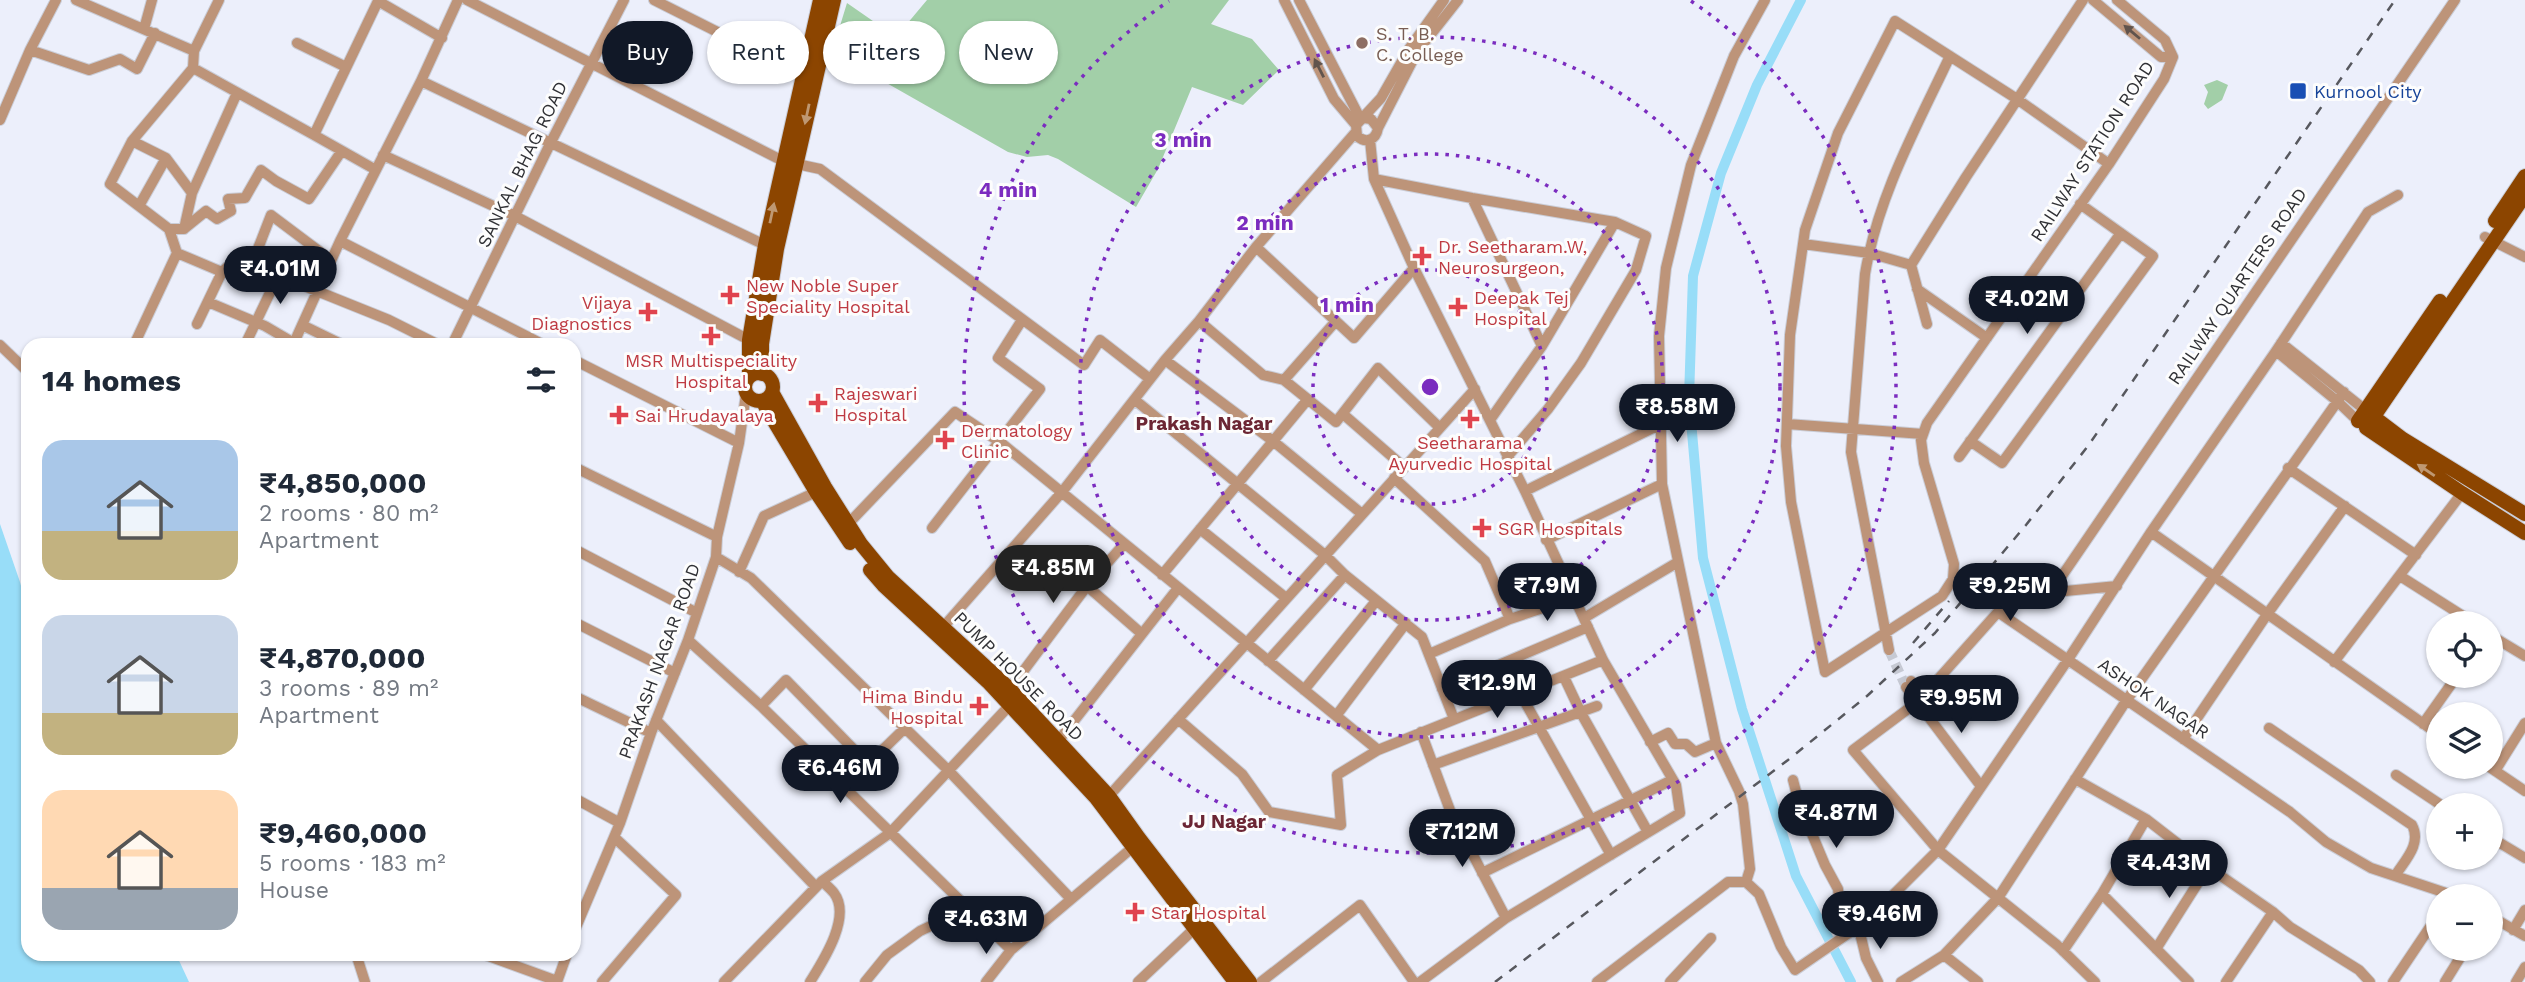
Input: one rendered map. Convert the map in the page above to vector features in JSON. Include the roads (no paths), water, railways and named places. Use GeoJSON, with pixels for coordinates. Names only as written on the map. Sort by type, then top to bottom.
{"type":"FeatureCollection","features":[{"type":"Feature","properties":{"kind":"main road"},"geometry":{"type":"LineString","coordinates":[[809,49],[820,0]]}},
{"type":"Feature","properties":{"kind":"main road"},"geometry":{"type":"LineString","coordinates":[[756,375],[750,340],[765,245],[834,0]]}},
{"type":"Feature","properties":{"kind":"main road"},"geometry":{"type":"LineString","coordinates":[[767,396],[753,400],[746,394],[745,385],[756,375],[762,344],[802,84]]}},
{"type":"Feature","properties":{"kind":"main road"},"geometry":{"type":"LineString","coordinates":[[2366,419],[2489,239],[2525,176]]}},
{"type":"Feature","properties":{"kind":"main road"},"geometry":{"type":"LineString","coordinates":[[2489,239],[2525,195]]}},
{"type":"Feature","properties":{"kind":"main road"},"geometry":{"type":"LineString","coordinates":[[756,375],[772,383],[767,396],[816,492],[854,550],[883,585],[940,631],[1096,798],[1235,982]]}},
{"type":"Feature","properties":{"kind":"main road","name":"PUMP HOUSE ROAD"},"geometry":{"type":"LineString","coordinates":[[767,396],[848,524],[888,577],[940,631],[1010,689],[1059,740],[1109,796],[1250,982]]}},
{"type":"Feature","properties":{"kind":"main road"},"geometry":{"type":"LineString","coordinates":[[2366,419],[2462,494],[2525,533]]}},
{"type":"Feature","properties":{"kind":"main road"},"geometry":{"type":"LineString","coordinates":[[2366,419],[2525,514]]}},
{"type":"Feature","properties":{"kind":"street"},"geometry":{"type":"LineString","coordinates":[[0,120],[30,50],[57,0]]}},
{"type":"Feature","properties":{"kind":"street"},"geometry":{"type":"LineString","coordinates":[[76,0],[96,4],[194,51]]}},
{"type":"Feature","properties":{"kind":"street"},"geometry":{"type":"LineString","coordinates":[[30,50],[89,70],[120,59],[137,69],[150,31],[152,0]]}},
{"type":"Feature","properties":{"kind":"street"},"geometry":{"type":"LineString","coordinates":[[137,338],[177,253],[169,229],[110,184],[132,141],[193,68],[194,51],[219,0]]}},
{"type":"Feature","properties":{"kind":"street"},"geometry":{"type":"LineString","coordinates":[[296,338],[340,241],[421,81],[458,0]]}},
{"type":"Feature","properties":{"kind":"street"},"geometry":{"type":"LineString","coordinates":[[467,0],[790,162],[820,169],[1084,365],[1100,340],[1150,379]]}},
{"type":"Feature","properties":{"kind":"street","name":"SANKAL BHAG ROAD"},"geometry":{"type":"LineString","coordinates":[[456,338],[514,216],[624,0]]}},
{"type":"Feature","properties":{"kind":"street"},"geometry":{"type":"LineString","coordinates":[[654,0],[707,27]]}},
{"type":"Feature","properties":{"kind":"street"},"geometry":{"type":"LineString","coordinates":[[1284,0],[1334,99],[1359,124]]}},
{"type":"Feature","properties":{"kind":"street"},"geometry":{"type":"LineString","coordinates":[[1299,0],[1359,124],[1363,140],[1370,140],[1376,135],[1417,52],[1458,0]]}},
{"type":"Feature","properties":{"kind":"street"},"geometry":{"type":"LineString","coordinates":[[940,631],[1062,492],[1255,247],[1381,98],[1409,49],[1444,0]]}},
{"type":"Feature","properties":{"kind":"street"},"geometry":{"type":"LineString","coordinates":[[1746,882],[1750,869],[1743,804],[1716,743],[1662,484],[1660,336],[1666,268],[1691,165],[1734,57],[1765,0]]}},
{"type":"Feature","properties":{"kind":"street"},"geometry":{"type":"LineString","coordinates":[[1927,324],[1911,265],[2083,0]]}},
{"type":"Feature","properties":{"kind":"street","name":"RAILWAY STATION ROAD"},"geometry":{"type":"LineString","coordinates":[[2093,0],[2161,57],[2173,57]]}},
{"type":"Feature","properties":{"kind":"street","name":"RAILWAY STATION ROAD"},"geometry":{"type":"LineString","coordinates":[[1923,434],[1927,423],[2109,164],[2164,79],[2173,57],[2165,40],[2117,0]]}},
{"type":"Feature","properties":{"kind":"street","name":"RAILWAY QUARTERS ROAD"},"geometry":{"type":"LineString","coordinates":[[2051,592],[2455,0]]}},
{"type":"Feature","properties":{"kind":"street"},"geometry":{"type":"LineString","coordinates":[[314,135],[378,1],[442,38]]}},
{"type":"Feature","properties":{"kind":"street"},"geometry":{"type":"LineString","coordinates":[[1787,424],[1923,434],[1921,440],[1924,463],[1954,564],[1953,579],[1942,596],[1888,643],[1825,672],[1791,502],[1786,446],[1790,335],[1805,230],[1838,133],[1895,21],[2017,99],[2109,164]]}},
{"type":"Feature","properties":{"kind":"street"},"geometry":{"type":"LineString","coordinates":[[297,43],[346,67]]}},
{"type":"Feature","properties":{"kind":"street"},"geometry":{"type":"LineString","coordinates":[[1888,643],[1851,452],[1869,253],[1892,178],[1950,56]]}},
{"type":"Feature","properties":{"kind":"street"},"geometry":{"type":"LineString","coordinates":[[193,68],[376,170]]}},
{"type":"Feature","properties":{"kind":"street"},"geometry":{"type":"LineString","coordinates":[[421,81],[765,245]]}},
{"type":"Feature","properties":{"kind":"street"},"geometry":{"type":"LineString","coordinates":[[184,229],[192,193],[237,93]]}},
{"type":"Feature","properties":{"kind":"street"},"geometry":{"type":"LineString","coordinates":[[1359,124],[1374,121],[1378,128]]}},
{"type":"Feature","properties":{"kind":"street"},"geometry":{"type":"LineString","coordinates":[[1370,140],[1374,179],[1414,268],[1525,491],[1603,660],[1672,780],[1680,813],[1506,918],[1420,982]]}},
{"type":"Feature","properties":{"kind":"street"},"geometry":{"type":"LineString","coordinates":[[132,141],[166,158],[192,193]]}},
{"type":"Feature","properties":{"kind":"street"},"geometry":{"type":"LineString","coordinates":[[169,229],[184,229],[206,211],[217,219],[231,211],[228,199],[245,198],[261,170],[309,199],[341,152]]}},
{"type":"Feature","properties":{"kind":"street"},"geometry":{"type":"LineString","coordinates":[[383,155],[514,216],[750,340]]}},
{"type":"Feature","properties":{"kind":"street"},"geometry":{"type":"LineString","coordinates":[[139,206],[166,158]]}},
{"type":"Feature","properties":{"kind":"street"},"geometry":{"type":"LineString","coordinates":[[1374,179],[1615,222],[1646,236],[1636,270],[1581,363],[1548,409],[1507,457]]}},
{"type":"Feature","properties":{"kind":"street"},"geometry":{"type":"LineString","coordinates":[[1597,982],[1728,882],[1746,882],[1759,894],[1781,947],[1795,970],[1854,931],[1938,849],[2368,212],[2398,195]]}},
{"type":"Feature","properties":{"kind":"street"},"geometry":{"type":"LineString","coordinates":[[1472,198],[1542,346]]}},
{"type":"Feature","properties":{"kind":"street"},"geometry":{"type":"LineString","coordinates":[[1970,441],[2002,463],[2154,256],[2080,204]]}},
{"type":"Feature","properties":{"kind":"street"},"geometry":{"type":"LineString","coordinates":[[252,264],[271,215],[331,260]]}},
{"type":"Feature","properties":{"kind":"street"},"geometry":{"type":"LineString","coordinates":[[1490,420],[1542,346],[1615,222]]}},
{"type":"Feature","properties":{"kind":"street"},"geometry":{"type":"LineString","coordinates":[[1959,457],[2121,233]]}},
{"type":"Feature","properties":{"kind":"street"},"geometry":{"type":"LineString","coordinates":[[2489,239],[2525,257]]}},
{"type":"Feature","properties":{"kind":"street"},"geometry":{"type":"LineString","coordinates":[[340,241],[530,338]]}},
{"type":"Feature","properties":{"kind":"street"},"geometry":{"type":"LineString","coordinates":[[1803,244],[1869,253],[1911,265]]}},
{"type":"Feature","properties":{"kind":"street"},"geometry":{"type":"LineString","coordinates":[[1255,247],[1354,338],[1414,268]]}},
{"type":"Feature","properties":{"kind":"street"},"geometry":{"type":"LineString","coordinates":[[177,253],[222,272]]}},
{"type":"Feature","properties":{"kind":"street"},"geometry":{"type":"LineString","coordinates":[[197,324],[222,272],[238,257],[278,276],[389,320],[425,338]]}},
{"type":"Feature","properties":{"kind":"street"},"geometry":{"type":"LineString","coordinates":[[248,338],[278,276]]}},
{"type":"Feature","properties":{"kind":"street"},"geometry":{"type":"LineString","coordinates":[[1917,289],[1986,338]]}},
{"type":"Feature","properties":{"kind":"street"},"geometry":{"type":"LineString","coordinates":[[208,302],[282,338]]}},
{"type":"Feature","properties":{"kind":"street"},"geometry":{"type":"LineString","coordinates":[[932,528],[1040,389],[998,358],[1022,320]]}},
{"type":"Feature","properties":{"kind":"street"},"geometry":{"type":"LineString","coordinates":[[1199,321],[1263,375],[1284,380],[1336,422],[1378,368],[1439,427]]}},
{"type":"Feature","properties":{"kind":"street"},"geometry":{"type":"LineString","coordinates":[[1284,380],[1336,321]]}},
{"type":"Feature","properties":{"kind":"street"},"geometry":{"type":"LineString","coordinates":[[302,325],[329,338]]}},
{"type":"Feature","properties":{"kind":"street"},"geometry":{"type":"LineString","coordinates":[[0,345],[21,365]]}},
{"type":"Feature","properties":{"kind":"street"},"geometry":{"type":"LineString","coordinates":[[2278,347],[2366,419]]}},
{"type":"Feature","properties":{"kind":"street"},"geometry":{"type":"LineString","coordinates":[[1165,360],[1273,441],[1362,514]]}},
{"type":"Feature","properties":{"kind":"street"},"geometry":{"type":"LineString","coordinates":[[581,364],[738,443]]}},
{"type":"Feature","properties":{"kind":"street"},"geometry":{"type":"LineString","coordinates":[[1109,796],[1475,389]]}},
{"type":"Feature","properties":{"kind":"street","name":"PRAKASH NAGAR ROAD"},"geometry":{"type":"LineString","coordinates":[[581,911],[620,822],[716,557],[717,537],[746,394]]}},
{"type":"Feature","properties":{"kind":"street"},"geometry":{"type":"LineString","coordinates":[[1901,982],[1944,955],[1998,898],[2126,701],[2340,396]]}},
{"type":"Feature","properties":{"kind":"street"},"geometry":{"type":"LineString","coordinates":[[1162,575],[1308,399]]}},
{"type":"Feature","properties":{"kind":"street"},"geometry":{"type":"LineString","coordinates":[[1135,400],[1422,637],[1454,719]]}},
{"type":"Feature","properties":{"kind":"street"},"geometry":{"type":"LineString","coordinates":[[848,524],[955,412],[1000,442],[1378,750]]}},
{"type":"Feature","properties":{"kind":"street"},"geometry":{"type":"LineString","coordinates":[[1343,414],[1404,467]]}},
{"type":"Feature","properties":{"kind":"street"},"geometry":{"type":"LineString","coordinates":[[1525,491],[1661,424]]}},
{"type":"Feature","properties":{"kind":"street"},"geometry":{"type":"LineString","coordinates":[[2288,468],[2416,555]]}},
{"type":"Feature","properties":{"kind":"street"},"geometry":{"type":"LineString","coordinates":[[581,470],[717,537]]}},
{"type":"Feature","properties":{"kind":"street"},"geometry":{"type":"LineString","coordinates":[[1394,478],[1485,561],[1510,619]]}},
{"type":"Feature","properties":{"kind":"street"},"geometry":{"type":"LineString","coordinates":[[1546,540],[1662,484]]}},
{"type":"Feature","properties":{"kind":"street"},"geometry":{"type":"LineString","coordinates":[[740,572],[764,516],[816,492]]}},
{"type":"Feature","properties":{"kind":"street"},"geometry":{"type":"LineString","coordinates":[[2334,662],[2462,494]]}},
{"type":"Feature","properties":{"kind":"street"},"geometry":{"type":"LineString","coordinates":[[2183,739],[2268,613],[2345,506]]}},
{"type":"Feature","properties":{"kind":"street"},"geometry":{"type":"LineString","coordinates":[[1199,530],[1286,598]]}},
{"type":"Feature","properties":{"kind":"street"},"geometry":{"type":"LineString","coordinates":[[2151,532],[2426,726]]}},
{"type":"Feature","properties":{"kind":"street"},"geometry":{"type":"LineString","coordinates":[[724,982],[819,884],[890,833],[1010,705],[1010,689],[1087,586],[1124,544]]}},
{"type":"Feature","properties":{"kind":"street"},"geometry":{"type":"LineString","coordinates":[[581,553],[697,613]]}},
{"type":"Feature","properties":{"kind":"street"},"geometry":{"type":"LineString","coordinates":[[716,557],[751,578],[948,771],[1070,898]]}},
{"type":"Feature","properties":{"kind":"street"},"geometry":{"type":"LineString","coordinates":[[1442,690],[1586,623],[1678,562]]}},
{"type":"Feature","properties":{"kind":"street"},"geometry":{"type":"LineString","coordinates":[[1268,661],[1345,575]]}},
{"type":"Feature","properties":{"kind":"street"},"geometry":{"type":"LineString","coordinates":[[2400,576],[2450,611]]}},
{"type":"Feature","properties":{"kind":"street"},"geometry":{"type":"LineString","coordinates":[[1087,586],[1142,634]]}},
{"type":"Feature","properties":{"kind":"street"},"geometry":{"type":"LineString","coordinates":[[2095,982],[2063,951],[1938,849],[1853,750],[1920,699],[1998,612],[2025,595],[2117,586]]}},
{"type":"Feature","properties":{"kind":"street"},"geometry":{"type":"LineString","coordinates":[[1059,740],[1178,588]]}},
{"type":"Feature","properties":{"kind":"street"},"geometry":{"type":"LineString","coordinates":[[1429,654],[1510,619],[1573,598]]}},
{"type":"Feature","properties":{"kind":"street"},"geometry":{"type":"LineString","coordinates":[[1304,690],[1376,601]]}},
{"type":"Feature","properties":{"kind":"street","name":"ASHOK NAGAR"},"geometry":{"type":"LineString","coordinates":[[1998,612],[2291,812],[2326,842],[2371,869],[2426,886]]}},
{"type":"Feature","properties":{"kind":"street"},"geometry":{"type":"LineString","coordinates":[[1336,716],[1406,623]]}},
{"type":"Feature","properties":{"kind":"street"},"geometry":{"type":"LineString","coordinates":[[581,626],[675,673]]}},
{"type":"Feature","properties":{"kind":"street"},"geometry":{"type":"LineString","coordinates":[[688,640],[761,706],[1011,950]]}},
{"type":"Feature","properties":{"kind":"street"},"geometry":{"type":"LineString","coordinates":[[2503,643],[2525,656]]}},
{"type":"Feature","properties":{"kind":"street"},"geometry":{"type":"LineString","coordinates":[[1178,719],[1242,774],[1269,812],[1342,825],[1337,775],[1378,750],[1603,660]]}},
{"type":"Feature","properties":{"kind":"street"},"geometry":{"type":"LineString","coordinates":[[1564,677],[1581,713],[1648,832]]}},
{"type":"Feature","properties":{"kind":"street"},"geometry":{"type":"LineString","coordinates":[[761,706],[786,680],[868,764],[904,729]]}},
{"type":"Feature","properties":{"kind":"street"},"geometry":{"type":"LineString","coordinates":[[1909,684],[1980,785]]}},
{"type":"Feature","properties":{"kind":"street"},"geometry":{"type":"LineString","coordinates":[[2423,724],[2448,688]]}},
{"type":"Feature","properties":{"kind":"street"},"geometry":{"type":"LineString","coordinates":[[1521,695],[1611,855]]}},
{"type":"Feature","properties":{"kind":"street"},"geometry":{"type":"LineString","coordinates":[[581,699],[651,733]]}},
{"type":"Feature","properties":{"kind":"street"},"geometry":{"type":"LineString","coordinates":[[1433,765],[1597,706]]}},
{"type":"Feature","properties":{"kind":"street"},"geometry":{"type":"LineString","coordinates":[[656,720],[819,884],[836,895],[840,920],[817,979]]}},
{"type":"Feature","properties":{"kind":"street"},"geometry":{"type":"LineString","coordinates":[[2503,753],[2525,723]]}},
{"type":"Feature","properties":{"kind":"street"},"geometry":{"type":"LineString","coordinates":[[2269,728],[2412,825],[2417,841],[2395,876]]}},
{"type":"Feature","properties":{"kind":"street"},"geometry":{"type":"LineString","coordinates":[[1421,732],[1451,813],[1506,918]]}},
{"type":"Feature","properties":{"kind":"street"},"geometry":{"type":"LineString","coordinates":[[1650,742],[1668,733],[1675,744],[1686,744],[1695,752],[1716,743]]}},
{"type":"Feature","properties":{"kind":"street"},"geometry":{"type":"LineString","coordinates":[[2396,775],[2426,795]]}},
{"type":"Feature","properties":{"kind":"street"},"geometry":{"type":"LineString","coordinates":[[2503,777],[2525,791]]}},
{"type":"Feature","properties":{"kind":"street"},"geometry":{"type":"LineString","coordinates":[[2075,779],[2146,819],[2290,927],[2359,970],[2368,979]]}},
{"type":"Feature","properties":{"kind":"street"},"geometry":{"type":"LineString","coordinates":[[1482,873],[1672,780]]}},
{"type":"Feature","properties":{"kind":"street"},"geometry":{"type":"LineString","coordinates":[[1793,780],[1799,803],[1825,865],[1878,982]]}},
{"type":"Feature","properties":{"kind":"street"},"geometry":{"type":"LineString","coordinates":[[581,802],[620,822]]}},
{"type":"Feature","properties":{"kind":"street"},"geometry":{"type":"LineString","coordinates":[[2063,951],[2102,894],[2146,819]]}},
{"type":"Feature","properties":{"kind":"street"},"geometry":{"type":"LineString","coordinates":[[602,982],[676,895],[614,837]]}},
{"type":"Feature","properties":{"kind":"street"},"geometry":{"type":"LineString","coordinates":[[2503,845],[2525,858]]}},
{"type":"Feature","properties":{"kind":"street"},"geometry":{"type":"LineString","coordinates":[[986,982],[1011,950],[1132,848]]}},
{"type":"Feature","properties":{"kind":"street"},"geometry":{"type":"LineString","coordinates":[[2157,949],[2208,867]]}},
{"type":"Feature","properties":{"kind":"street"},"geometry":{"type":"LineString","coordinates":[[2102,894],[2189,982]]}},
{"type":"Feature","properties":{"kind":"street"},"geometry":{"type":"LineString","coordinates":[[1261,982],[1360,905],[1414,982]]}},
{"type":"Feature","properties":{"kind":"street"},"geometry":{"type":"LineString","coordinates":[[865,982],[887,955],[919,931],[968,908]]}},
{"type":"Feature","properties":{"kind":"street"},"geometry":{"type":"LineString","coordinates":[[2513,930],[2525,910]]}},
{"type":"Feature","properties":{"kind":"street"},"geometry":{"type":"LineString","coordinates":[[2226,982],[2273,912]]}},
{"type":"Feature","properties":{"kind":"street"},"geometry":{"type":"LineString","coordinates":[[2503,924],[2525,936]]}},
{"type":"Feature","properties":{"kind":"street"},"geometry":{"type":"LineString","coordinates":[[1138,982],[1195,929]]}},
{"type":"Feature","properties":{"kind":"street"},"geometry":{"type":"LineString","coordinates":[[2393,982],[2426,933]]}},
{"type":"Feature","properties":{"kind":"street"},"geometry":{"type":"LineString","coordinates":[[1670,982],[1711,938]]}},
{"type":"Feature","properties":{"kind":"street"},"geometry":{"type":"LineString","coordinates":[[1944,955],[1978,982]]}},
{"type":"Feature","properties":{"kind":"street"},"geometry":{"type":"LineString","coordinates":[[358,961],[366,982]]}},
{"type":"Feature","properties":{"kind":"street"},"geometry":{"type":"LineString","coordinates":[[502,961],[557,982],[564,961]]}},
{"type":"Feature","properties":{"kind":"street"},"geometry":{"type":"LineString","coordinates":[[2445,982],[2458,961]]}},
{"type":"Feature","properties":{"kind":"street"},"geometry":{"type":"LineString","coordinates":[[2516,982],[2525,967]]}},
{"type":"Feature","properties":{"kind":"street"},"geometry":{"type":"LineString","coordinates":[[2354,982],[2357,977],[2368,979]]}},
{"type":"Feature","properties":{"kind":"water"},"geometry":{"type":"Polygon","coordinates":[[[0,524],[21,586],[21,961],[179,961],[189,982],[0,982],[0,524]]]}},
{"type":"Feature","properties":{"kind":"waterway"},"geometry":{"type":"LineString","coordinates":[[1801,0],[1757,85],[1721,173],[1693,276],[1689,398],[1703,558],[1742,709],[1796,876],[1851,982]]}},
{"type":"Feature","properties":{"kind":"tunnel"},"geometry":{"type":"LineString","coordinates":[[1889,650],[1906,687]]}},
{"type":"Feature","properties":{"kind":"railway"},"geometry":{"type":"LineString","coordinates":[[1495,982],[1788,760],[1867,696],[1935,633],[2088,446],[2395,0]]}},
{"type":"Feature","properties":{"kind":"railway"},"geometry":{"type":"LineString","coordinates":[[1913,643],[1949,601]]}},
{"type":"Feature","properties":{"kind":"place","name":"S. T. B. C. College"},"geometry":{"type":"Point","coordinates":[1362,43]}},
{"type":"Feature","properties":{"kind":"place","name":"Kurnool City"},"geometry":{"type":"Point","coordinates":[2298,91]}},
{"type":"Feature","properties":{"kind":"place","name":"Dr. Seetharam.W, Neurosurgeon,"},"geometry":{"type":"Point","coordinates":[1422,256]}},
{"type":"Feature","properties":{"kind":"place","name":"New Noble Super Speciality Hospital"},"geometry":{"type":"Point","coordinates":[730,295]}},
{"type":"Feature","properties":{"kind":"place","name":"Deepak Tej Hospital"},"geometry":{"type":"Point","coordinates":[1458,307]}},
{"type":"Feature","properties":{"kind":"place","name":"Vijaya Diagnostics"},"geometry":{"type":"Point","coordinates":[648,312]}},
{"type":"Feature","properties":{"kind":"place","name":"MSR Multispeciality Hospital"},"geometry":{"type":"Point","coordinates":[711,336]}},
{"type":"Feature","properties":{"kind":"place","name":"Rajeswari Hospital"},"geometry":{"type":"Point","coordinates":[818,403]}},
{"type":"Feature","properties":{"kind":"place","name":"Sai Hrudayalaya"},"geometry":{"type":"Point","coordinates":[619,415]}},
{"type":"Feature","properties":{"kind":"place","name":"Seetharama Ayurvedic Hospital"},"geometry":{"type":"Point","coordinates":[1470,419]}},
{"type":"Feature","properties":{"kind":"place","name":"Dermatology Clinic"},"geometry":{"type":"Point","coordinates":[945,440]}},
{"type":"Feature","properties":{"kind":"place","name":"SGR Hospitals"},"geometry":{"type":"Point","coordinates":[1482,528]}},
{"type":"Feature","properties":{"kind":"place","name":"Hima Bindu Hospital"},"geometry":{"type":"Point","coordinates":[979,706]}},
{"type":"Feature","properties":{"kind":"place","name":"Star Hospital"},"geometry":{"type":"Point","coordinates":[1135,912]}},
{"type":"Feature","properties":{"kind":"district","name":"Prakash Nagar"},"geometry":{"type":"Point","coordinates":[1204,423]}},
{"type":"Feature","properties":{"kind":"district","name":"JJ Nagar"},"geometry":{"type":"Point","coordinates":[1224,821]}}]}
